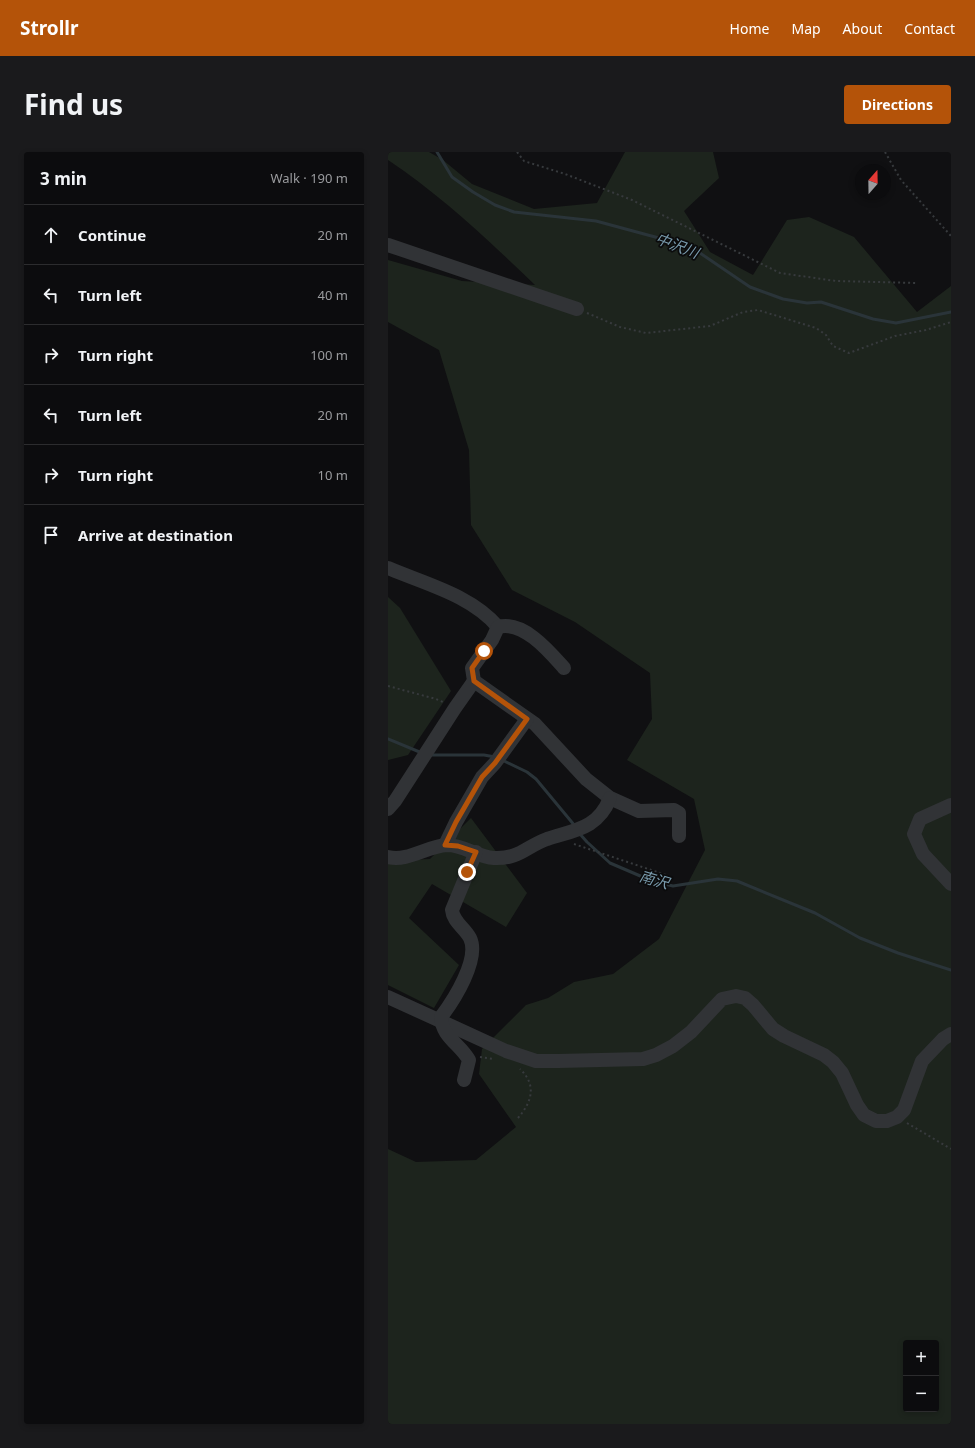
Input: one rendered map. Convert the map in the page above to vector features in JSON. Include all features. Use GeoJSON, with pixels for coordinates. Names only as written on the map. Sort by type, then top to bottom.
{"type":"FeatureCollection","features":[{"type":"Feature","properties":{"kind":"street"},"geometry":{"type":"LineString","coordinates":[[388,245],[577,309]]}},
{"type":"Feature","properties":{"kind":"street"},"geometry":{"type":"LineString","coordinates":[[388,568],[455,594],[492,620],[498,627]]}},
{"type":"Feature","properties":{"kind":"street"},"geometry":{"type":"LineString","coordinates":[[388,809],[395,801],[474,681],[472,668],[492,640],[498,627],[505,625],[515,626],[521,629],[548,651],[564,668]]}},
{"type":"Feature","properties":{"kind":"street"},"geometry":{"type":"LineString","coordinates":[[474,681],[535,724],[586,779],[610,798],[639,811],[674,810],[678,813],[680,819],[679,836]]}},
{"type":"Feature","properties":{"kind":"street"},"geometry":{"type":"LineString","coordinates":[[445,845],[456,822],[482,777],[495,763],[527,719]]}},
{"type":"Feature","properties":{"kind":"street"},"geometry":{"type":"LineString","coordinates":[[388,857],[402,858],[445,845],[458,846],[493,858],[520,855],[547,839],[582,829],[598,816],[610,798]]}},
{"type":"Feature","properties":{"kind":"street"},"geometry":{"type":"LineString","coordinates":[[951,805],[920,819],[914,834],[922,854],[951,884]]}},
{"type":"Feature","properties":{"kind":"street"},"geometry":{"type":"LineString","coordinates":[[464,1080],[469,1060],[466,1054],[445,1032],[441,1017],[451,1003],[461,984],[471,953],[472,944],[469,937],[453,916],[452,910],[476,852]]}},
{"type":"Feature","properties":{"kind":"street"},"geometry":{"type":"LineString","coordinates":[[388,997],[506,1051],[536,1060],[643,1059],[673,1046],[691,1032],[722,999],[736,996],[745,998],[753,1005],[773,1029],[824,1055],[833,1062],[842,1073],[857,1105],[864,1115],[876,1121],[887,1121],[897,1117],[904,1110],[922,1061],[943,1039],[951,1034]]}},
{"type":"Feature","properties":{"kind":"path"},"geometry":{"type":"LineString","coordinates":[[517,152],[524,161],[565,174],[632,200],[780,273],[836,281],[918,283]]}},
{"type":"Feature","properties":{"kind":"path"},"geometry":{"type":"LineString","coordinates":[[885,152],[901,180],[951,236]]}},
{"type":"Feature","properties":{"kind":"path"},"geometry":{"type":"LineString","coordinates":[[577,309],[620,327],[646,333],[710,326],[743,312],[758,310],[816,328],[826,335],[833,346],[849,353],[895,336],[926,330],[951,322]]}},
{"type":"Feature","properties":{"kind":"path"},"geometry":{"type":"LineString","coordinates":[[388,686],[436,698],[455,708]]}},
{"type":"Feature","properties":{"kind":"path"},"geometry":{"type":"LineString","coordinates":[[570,843],[666,876]]}},
{"type":"Feature","properties":{"kind":"path"},"geometry":{"type":"LineString","coordinates":[[466,1054],[499,1060]]}},
{"type":"Feature","properties":{"kind":"path"},"geometry":{"type":"LineString","coordinates":[[514,1066],[526,1075],[532,1088],[529,1104],[518,1118]]}},
{"type":"Feature","properties":{"kind":"path"},"geometry":{"type":"LineString","coordinates":[[897,1117],[951,1149]]}},
{"type":"Feature","properties":{"kind":"shaded area"},"geometry":{"type":"Polygon","coordinates":[[[388,152],[429,152],[443,160],[472,184],[534,209],[597,203],[625,152],[713,152],[719,178],[684,211],[710,252],[753,275],[787,220],[809,217],[854,237],[917,312],[951,286],[951,1424],[388,1424],[388,1149],[416,1162],[476,1160],[516,1127],[479,1074],[482,1049],[526,1005],[548,998],[574,982],[613,974],[659,939],[705,850],[694,799],[627,760],[652,719],[650,673],[575,622],[512,590],[471,525],[469,450],[439,350],[388,322],[388,260],[462,281],[535,285],[482,235],[427,188],[388,160],[388,152]]]}},
{"type":"Feature","properties":{"kind":"shaded area"},"geometry":{"type":"Polygon","coordinates":[[[388,597],[400,608],[451,691],[408,755],[388,760],[388,597]]]}},
{"type":"Feature","properties":{"kind":"shaded area"},"geometry":{"type":"Polygon","coordinates":[[[471,818],[527,893],[506,927],[432,884],[409,918],[459,965],[434,1008],[388,985],[388,861],[430,859],[471,818]]]}},
{"type":"Feature","properties":{"kind":"waterway","name":"中沢川"},"geometry":{"type":"LineString","coordinates":[[437,152],[452,177],[495,205],[514,212],[596,221],[670,241],[697,251],[750,287],[783,299],[807,303],[821,302],[873,319],[896,323],[951,312]]}},
{"type":"Feature","properties":{"kind":"waterway","name":"南沢"},"geometry":{"type":"LineString","coordinates":[[388,739],[422,753]]}},
{"type":"Feature","properties":{"kind":"waterway","name":"南沢"},"geometry":{"type":"LineString","coordinates":[[429,755],[484,755],[495,757]]}},
{"type":"Feature","properties":{"kind":"waterway","name":"南沢"},"geometry":{"type":"LineString","coordinates":[[502,760],[527,772],[536,779],[575,826]]}},
{"type":"Feature","properties":{"kind":"waterway","name":"南沢"},"geometry":{"type":"LineString","coordinates":[[579,833],[610,863],[652,881],[673,886],[718,879],[737,881],[815,913],[860,938],[898,953],[951,970]]}},
{"type":"Feature","properties":{"kind":"route"},"geometry":{"type":"LineString","coordinates":[[467,872],[476,852],[458,846],[445,845],[456,822],[482,777],[489,767],[495,763],[527,719],[474,681],[472,668],[484,651]]}}]}
